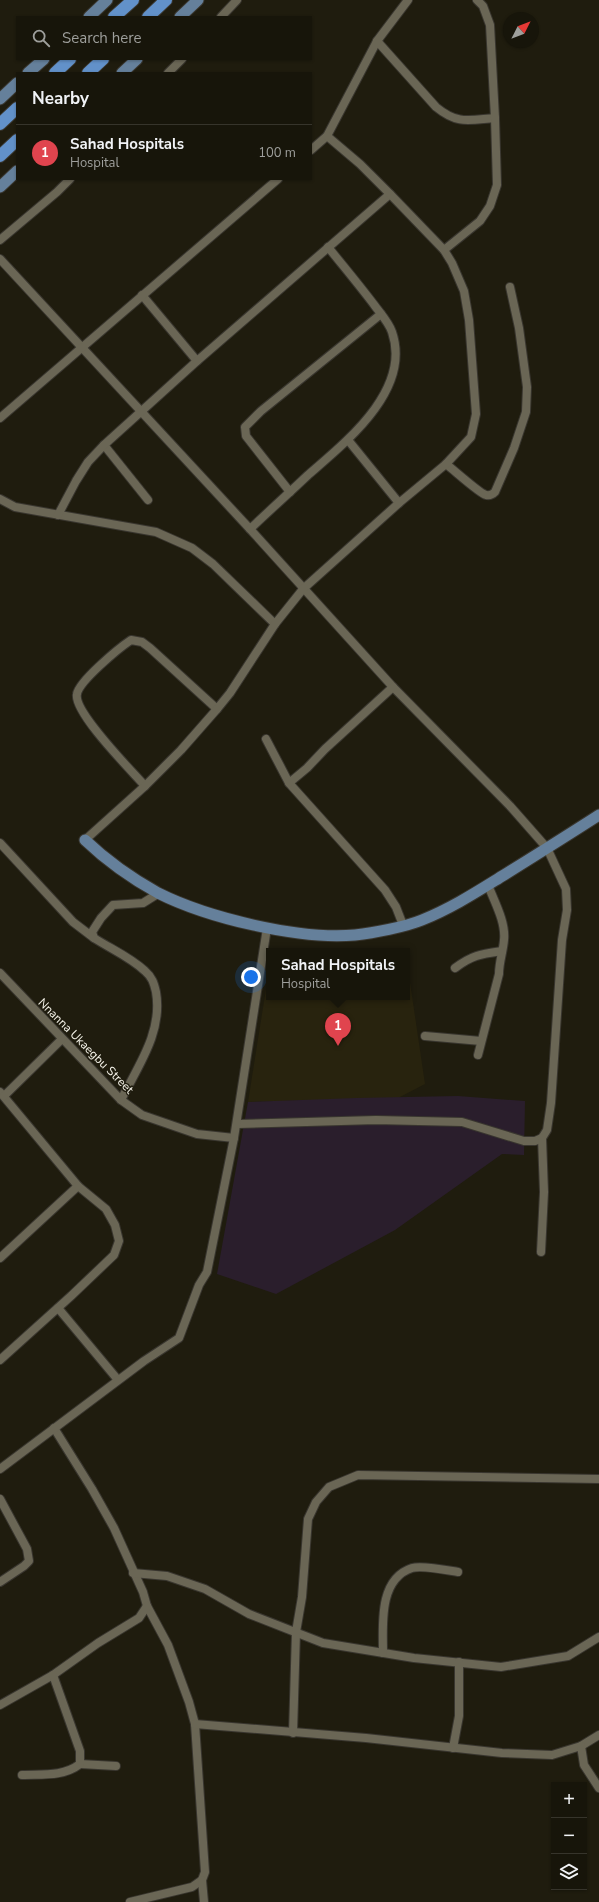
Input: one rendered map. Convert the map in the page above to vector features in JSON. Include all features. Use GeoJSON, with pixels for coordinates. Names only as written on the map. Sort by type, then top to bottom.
{"type":"FeatureCollection","features":[{"type":"Feature","properties":{"kind":"highway"},"geometry":{"type":"LineString","coordinates":[[115,16],[132,0]]}},
{"type":"Feature","properties":{"kind":"highway"},"geometry":{"type":"LineString","coordinates":[[149,16],[166,0]]}},
{"type":"Feature","properties":{"kind":"highway"},"geometry":{"type":"LineString","coordinates":[[56,72],[69,60]]}},
{"type":"Feature","properties":{"kind":"highway"},"geometry":{"type":"LineString","coordinates":[[89,72],[102,60]]}},
{"type":"Feature","properties":{"kind":"highway"},"geometry":{"type":"LineString","coordinates":[[0,124],[16,109]]}},
{"type":"Feature","properties":{"kind":"highway"},"geometry":{"type":"LineString","coordinates":[[0,156],[16,141]]}},
{"type":"Feature","properties":{"kind":"main road"},"geometry":{"type":"LineString","coordinates":[[90,16],[107,0]]}},
{"type":"Feature","properties":{"kind":"main road"},"geometry":{"type":"LineString","coordinates":[[181,16],[198,0]]}},
{"type":"Feature","properties":{"kind":"main road"},"geometry":{"type":"LineString","coordinates":[[29,72],[43,60]]}},
{"type":"Feature","properties":{"kind":"main road"},"geometry":{"type":"LineString","coordinates":[[123,72],[136,60]]}},
{"type":"Feature","properties":{"kind":"main road"},"geometry":{"type":"LineString","coordinates":[[0,99],[16,84]]}},
{"type":"Feature","properties":{"kind":"main road"},"geometry":{"type":"LineString","coordinates":[[0,187],[16,172]]}},
{"type":"Feature","properties":{"kind":"main road"},"geometry":{"type":"LineString","coordinates":[[85,840],[106,860],[158,893],[185,905],[214,915],[267,928],[318,935],[355,935],[421,920],[453,906],[599,815]]}},
{"type":"Feature","properties":{"kind":"street"},"geometry":{"type":"LineString","coordinates":[[222,16],[237,0]]}},
{"type":"Feature","properties":{"kind":"street"},"geometry":{"type":"LineString","coordinates":[[312,149],[327,136],[377,41],[408,0]]}},
{"type":"Feature","properties":{"kind":"street"},"geometry":{"type":"LineString","coordinates":[[444,250],[480,220],[490,206],[497,185],[490,25],[483,6],[477,0]]}},
{"type":"Feature","properties":{"kind":"street"},"geometry":{"type":"LineString","coordinates":[[377,41],[436,107],[446,115],[460,121],[495,118]]}},
{"type":"Feature","properties":{"kind":"street"},"geometry":{"type":"LineString","coordinates":[[169,72],[181,60]]}},
{"type":"Feature","properties":{"kind":"street"},"geometry":{"type":"LineString","coordinates":[[85,840],[145,786],[181,750],[217,709],[230,693],[275,624],[303,589],[399,503],[446,464],[471,437],[476,414],[469,320],[464,291],[444,250],[360,164],[327,136]]}},
{"type":"Feature","properties":{"kind":"street"},"geometry":{"type":"LineString","coordinates":[[0,240],[69,180]]}},
{"type":"Feature","properties":{"kind":"street"},"geometry":{"type":"LineString","coordinates":[[0,418],[83,349],[142,295],[277,180]]}},
{"type":"Feature","properties":{"kind":"street"},"geometry":{"type":"LineString","coordinates":[[58,515],[88,462],[104,445],[197,361],[390,194]]}},
{"type":"Feature","properties":{"kind":"street"},"geometry":{"type":"LineString","coordinates":[[250,529],[348,440],[367,419],[380,401],[390,383],[395,363],[395,346],[392,331],[381,314],[328,247]]}},
{"type":"Feature","properties":{"kind":"street"},"geometry":{"type":"LineString","coordinates":[[0,259],[250,529],[393,687],[510,806],[547,848],[566,889],[567,900],[562,940],[550,1103],[547,1130],[542,1138],[544,1192],[541,1252]]}},
{"type":"Feature","properties":{"kind":"street"},"geometry":{"type":"LineString","coordinates":[[446,464],[486,495],[492,494],[495,492],[514,448],[526,412],[527,387],[519,328],[510,287]]}},
{"type":"Feature","properties":{"kind":"street"},"geometry":{"type":"LineString","coordinates":[[142,295],[197,361]]}},
{"type":"Feature","properties":{"kind":"street"},"geometry":{"type":"LineString","coordinates":[[290,492],[246,436],[245,427],[261,411],[381,314]]}},
{"type":"Feature","properties":{"kind":"street"},"geometry":{"type":"LineString","coordinates":[[348,440],[399,503]]}},
{"type":"Feature","properties":{"kind":"street"},"geometry":{"type":"LineString","coordinates":[[104,445],[148,500]]}},
{"type":"Feature","properties":{"kind":"street"},"geometry":{"type":"LineString","coordinates":[[0,498],[15,507],[156,532],[192,548],[213,564],[275,624]]}},
{"type":"Feature","properties":{"kind":"street"},"geometry":{"type":"LineString","coordinates":[[145,786],[86,718],[77,701],[79,688],[118,649],[131,640],[142,642],[150,648],[217,709]]}},
{"type":"Feature","properties":{"kind":"street"},"geometry":{"type":"LineString","coordinates":[[289,783],[393,687]]}},
{"type":"Feature","properties":{"kind":"street"},"geometry":{"type":"LineString","coordinates":[[266,739],[289,783],[385,890],[396,907],[403,925]]}},
{"type":"Feature","properties":{"kind":"street"},"geometry":{"type":"LineString","coordinates":[[0,843],[73,922],[94,938],[121,953],[146,971],[154,981],[158,1017],[152,1039],[121,1100]]}},
{"type":"Feature","properties":{"kind":"street"},"geometry":{"type":"LineString","coordinates":[[478,1055],[499,974],[499,964],[504,938],[500,920],[488,885]]}},
{"type":"Feature","properties":{"kind":"street"},"geometry":{"type":"LineString","coordinates":[[94,938],[92,932],[113,905],[143,903],[158,893]]}},
{"type":"Feature","properties":{"kind":"street"},"geometry":{"type":"LineString","coordinates":[[0,1469],[118,1380],[179,1338],[199,1285],[207,1272],[237,1124],[267,928]]}},
{"type":"Feature","properties":{"kind":"street"},"geometry":{"type":"LineString","coordinates":[[455,968],[465,960],[476,955],[502,951]]}},
{"type":"Feature","properties":{"kind":"street","name":"Nnanna Ukaegbu Street"},"geometry":{"type":"LineString","coordinates":[[0,973],[121,1100],[142,1115],[197,1134],[234,1138]]}},
{"type":"Feature","properties":{"kind":"street"},"geometry":{"type":"LineString","coordinates":[[425,1036],[481,1041]]}},
{"type":"Feature","properties":{"kind":"street"},"geometry":{"type":"LineString","coordinates":[[0,1360],[114,1255],[119,1241],[115,1225],[106,1209],[78,1186],[2,1094],[62,1039]]}},
{"type":"Feature","properties":{"kind":"street"},"geometry":{"type":"LineString","coordinates":[[237,1124],[376,1120],[462,1122],[524,1141],[535,1141],[542,1138]]}},
{"type":"Feature","properties":{"kind":"street"},"geometry":{"type":"LineString","coordinates":[[0,1258],[78,1186]]}},
{"type":"Feature","properties":{"kind":"street"},"geometry":{"type":"LineString","coordinates":[[58,1308],[118,1380]]}},
{"type":"Feature","properties":{"kind":"street"},"geometry":{"type":"LineString","coordinates":[[54,1428],[92,1489],[114,1528],[133,1573],[143,1592],[147,1606],[168,1645],[196,1724],[206,1872],[202,1880],[192,1887],[130,1902]]}},
{"type":"Feature","properties":{"kind":"street"},"geometry":{"type":"LineString","coordinates":[[293,1733],[296,1632],[302,1597],[308,1518],[316,1502],[329,1487],[358,1475],[599,1479]]}},
{"type":"Feature","properties":{"kind":"street"},"geometry":{"type":"LineString","coordinates":[[0,1499],[27,1549],[29,1560],[24,1566],[0,1582]]}},
{"type":"Feature","properties":{"kind":"street"},"geometry":{"type":"LineString","coordinates":[[383,1653],[383,1624],[386,1598],[388,1589],[396,1580],[412,1568],[458,1572]]}},
{"type":"Feature","properties":{"kind":"street"},"geometry":{"type":"LineString","coordinates":[[133,1573],[167,1576],[205,1590],[241,1611],[323,1644],[383,1653],[501,1667],[568,1656],[599,1637]]}},
{"type":"Feature","properties":{"kind":"street"},"geometry":{"type":"LineString","coordinates":[[0,1705],[53,1675],[98,1643],[139,1618],[147,1606]]}},
{"type":"Feature","properties":{"kind":"street"},"geometry":{"type":"LineString","coordinates":[[453,1748],[458,1716],[458,1662]]}},
{"type":"Feature","properties":{"kind":"street"},"geometry":{"type":"LineString","coordinates":[[53,1675],[80,1751],[80,1764]]}},
{"type":"Feature","properties":{"kind":"street"},"geometry":{"type":"LineString","coordinates":[[196,1724],[366,1738],[502,1753],[552,1755],[581,1746],[599,1735]]}},
{"type":"Feature","properties":{"kind":"street"},"geometry":{"type":"LineString","coordinates":[[581,1746],[584,1765],[599,1788]]}},
{"type":"Feature","properties":{"kind":"street"},"geometry":{"type":"LineString","coordinates":[[22,1775],[62,1773],[74,1769],[80,1764],[116,1766]]}},
{"type":"Feature","properties":{"kind":"street"},"geometry":{"type":"LineString","coordinates":[[202,1880],[204,1902]]}},
{"type":"Feature","properties":{"kind":"shaded area"},"geometry":{"type":"Polygon","coordinates":[[[410,982],[425,1084],[398,1098],[248,1102],[266,989],[266,1000],[410,1000],[410,982]]]}},
{"type":"Feature","properties":{"kind":"shaded area"},"geometry":{"type":"Polygon","coordinates":[[[458,1096],[525,1101],[524,1155],[502,1154],[395,1230],[276,1294],[217,1274],[248,1102],[458,1096]]]}},
{"type":"Feature","properties":{"kind":"place","name":"Sahad Hospitals"},"geometry":{"type":"Point","coordinates":[338,1046]}}]}
